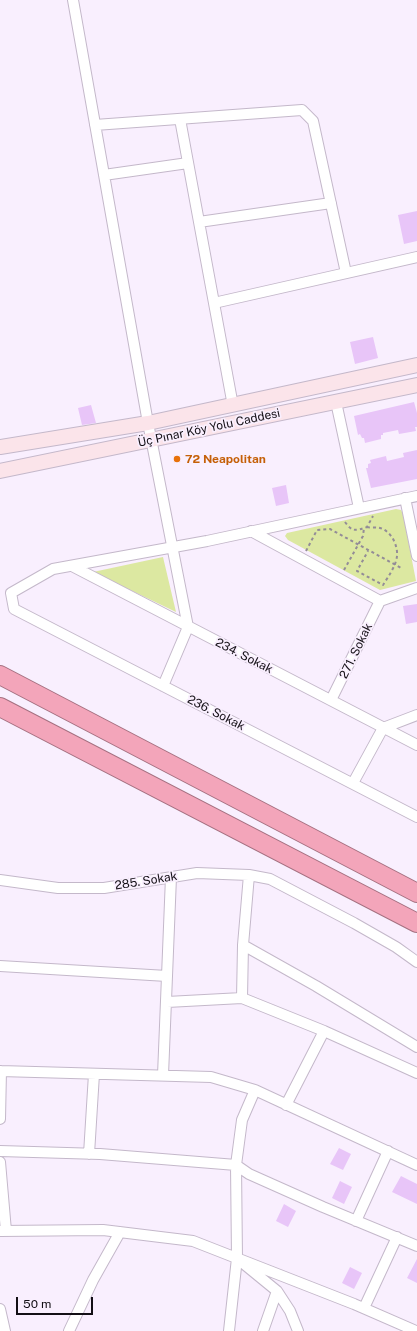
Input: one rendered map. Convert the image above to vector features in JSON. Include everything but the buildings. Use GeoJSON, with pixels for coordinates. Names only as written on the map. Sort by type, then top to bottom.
{"type":"FeatureCollection","features":[{"type":"Feature","properties":{"kind":"highway"},"geometry":{"type":"LineString","coordinates":[[0,675],[417,893]]}},
{"type":"Feature","properties":{"kind":"highway"},"geometry":{"type":"LineString","coordinates":[[0,707],[417,923]]}},
{"type":"Feature","properties":{"kind":"main road","name":"Üç Pınar Köy Yolu Caddesi"},"geometry":{"type":"LineString","coordinates":[[0,447],[148,423],[417,366]]}},
{"type":"Feature","properties":{"kind":"main road","name":"Üç Pınar Köy Yolu Caddesi"},"geometry":{"type":"LineString","coordinates":[[0,471],[417,385]]}},
{"type":"Feature","properties":{"kind":"street"},"geometry":{"type":"LineString","coordinates":[[73,0],[151,440],[188,627],[162,686]]}},
{"type":"Feature","properties":{"kind":"street"},"geometry":{"type":"LineString","coordinates":[[95,125],[302,110],[313,121],[346,273]]}},
{"type":"Feature","properties":{"kind":"street"},"geometry":{"type":"LineString","coordinates":[[180,119],[233,406]]}},
{"type":"Feature","properties":{"kind":"street"},"geometry":{"type":"LineString","coordinates":[[104,175],[188,163]]}},
{"type":"Feature","properties":{"kind":"street"},"geometry":{"type":"LineString","coordinates":[[199,222],[331,203]]}},
{"type":"Feature","properties":{"kind":"street"},"geometry":{"type":"LineString","coordinates":[[214,303],[417,257]]}},
{"type":"Feature","properties":{"kind":"street"},"geometry":{"type":"LineString","coordinates":[[336,402],[359,508]]}},
{"type":"Feature","properties":{"kind":"street"},"geometry":{"type":"LineString","coordinates":[[72,566],[251,531],[417,496]]}},
{"type":"Feature","properties":{"kind":"street"},"geometry":{"type":"LineString","coordinates":[[405,498],[417,556]]}},
{"type":"Feature","properties":{"kind":"street"},"geometry":{"type":"LineString","coordinates":[[251,531],[380,601],[417,588]]}},
{"type":"Feature","properties":{"kind":"street","name":"236. Sokak"},"geometry":{"type":"LineString","coordinates":[[72,566],[53,570],[11,593],[14,609],[417,817]]}},
{"type":"Feature","properties":{"kind":"street","name":"234. Sokak"},"geometry":{"type":"LineString","coordinates":[[72,566],[417,745]]}},
{"type":"Feature","properties":{"kind":"street","name":"271. Sokak"},"geometry":{"type":"LineString","coordinates":[[331,700],[380,601]]}},
{"type":"Feature","properties":{"kind":"street"},"geometry":{"type":"LineString","coordinates":[[353,783],[383,728],[417,715]]}},
{"type":"Feature","properties":{"kind":"street","name":"285. Sokak"},"geometry":{"type":"LineString","coordinates":[[0,880],[58,888],[104,888],[197,873],[249,875],[270,879],[354,923],[396,947],[417,962]]}},
{"type":"Feature","properties":{"kind":"street"},"geometry":{"type":"LineString","coordinates":[[242,998],[243,945],[249,875]]}},
{"type":"Feature","properties":{"kind":"street"},"geometry":{"type":"LineString","coordinates":[[163,1075],[171,877]]}},
{"type":"Feature","properties":{"kind":"street"},"geometry":{"type":"LineString","coordinates":[[243,945],[316,986],[417,1047]]}},
{"type":"Feature","properties":{"kind":"street"},"geometry":{"type":"LineString","coordinates":[[0,966],[167,976]]}},
{"type":"Feature","properties":{"kind":"street"},"geometry":{"type":"LineString","coordinates":[[167,1002],[242,998],[324,1031],[417,1073]]}},
{"type":"Feature","properties":{"kind":"street"},"geometry":{"type":"LineString","coordinates":[[286,1105],[324,1031]]}},
{"type":"Feature","properties":{"kind":"street"},"geometry":{"type":"LineString","coordinates":[[0,1118],[1,1071],[163,1075],[211,1078],[255,1090],[416,1163]]}},
{"type":"Feature","properties":{"kind":"street"},"geometry":{"type":"LineString","coordinates":[[89,1154],[94,1074]]}},
{"type":"Feature","properties":{"kind":"street"},"geometry":{"type":"LineString","coordinates":[[229,1331],[237,1258],[236,1165],[242,1120],[255,1090]]}},
{"type":"Feature","properties":{"kind":"street"},"geometry":{"type":"LineString","coordinates":[[356,1221],[388,1151]]}},
{"type":"Feature","properties":{"kind":"street"},"geometry":{"type":"LineString","coordinates":[[0,1152],[89,1154],[236,1165],[249,1174],[417,1246]]}},
{"type":"Feature","properties":{"kind":"street"},"geometry":{"type":"LineString","coordinates":[[0,1162],[3,1231],[103,1230],[193,1241],[364,1308],[416,1331]]}},
{"type":"Feature","properties":{"kind":"street"},"geometry":{"type":"LineString","coordinates":[[69,1331],[93,1280],[120,1232]]}},
{"type":"Feature","properties":{"kind":"street"},"geometry":{"type":"LineString","coordinates":[[364,1308],[397,1237]]}},
{"type":"Feature","properties":{"kind":"street"},"geometry":{"type":"LineString","coordinates":[[237,1258],[277,1291],[290,1311],[298,1331]]}},
{"type":"Feature","properties":{"kind":"street"},"geometry":{"type":"LineString","coordinates":[[263,1331],[277,1291]]}},
{"type":"Feature","properties":{"kind":"street"},"geometry":{"type":"LineString","coordinates":[[0,1309],[5,1331]]}},
{"type":"Feature","properties":{"kind":"path"},"geometry":{"type":"LineString","coordinates":[[367,527],[373,517],[373,512]]}},
{"type":"Feature","properties":{"kind":"path"},"geometry":{"type":"LineString","coordinates":[[345,519],[345,522],[349,528],[357,530],[367,527],[380,528],[389,533],[394,542],[397,556],[383,585],[357,572],[368,551]]}},
{"type":"Feature","properties":{"kind":"path"},"geometry":{"type":"LineString","coordinates":[[343,572],[363,536],[364,528]]}},
{"type":"Feature","properties":{"kind":"path"},"geometry":{"type":"LineString","coordinates":[[306,552],[317,530],[330,529],[403,569]]}},
{"type":"Feature","properties":{"kind":"green space"},"geometry":{"type":"Polygon","coordinates":[[[396,509],[401,510],[403,514],[416,581],[380,590],[288,540],[285,536],[287,533],[396,509]]]}},
{"type":"Feature","properties":{"kind":"green space"},"geometry":{"type":"Polygon","coordinates":[[[163,557],[176,612],[93,572],[163,557]]]}},
{"type":"Feature","properties":{"kind":"place","name":"72 Neapolitan"},"geometry":{"type":"Point","coordinates":[177,459]}}]}
